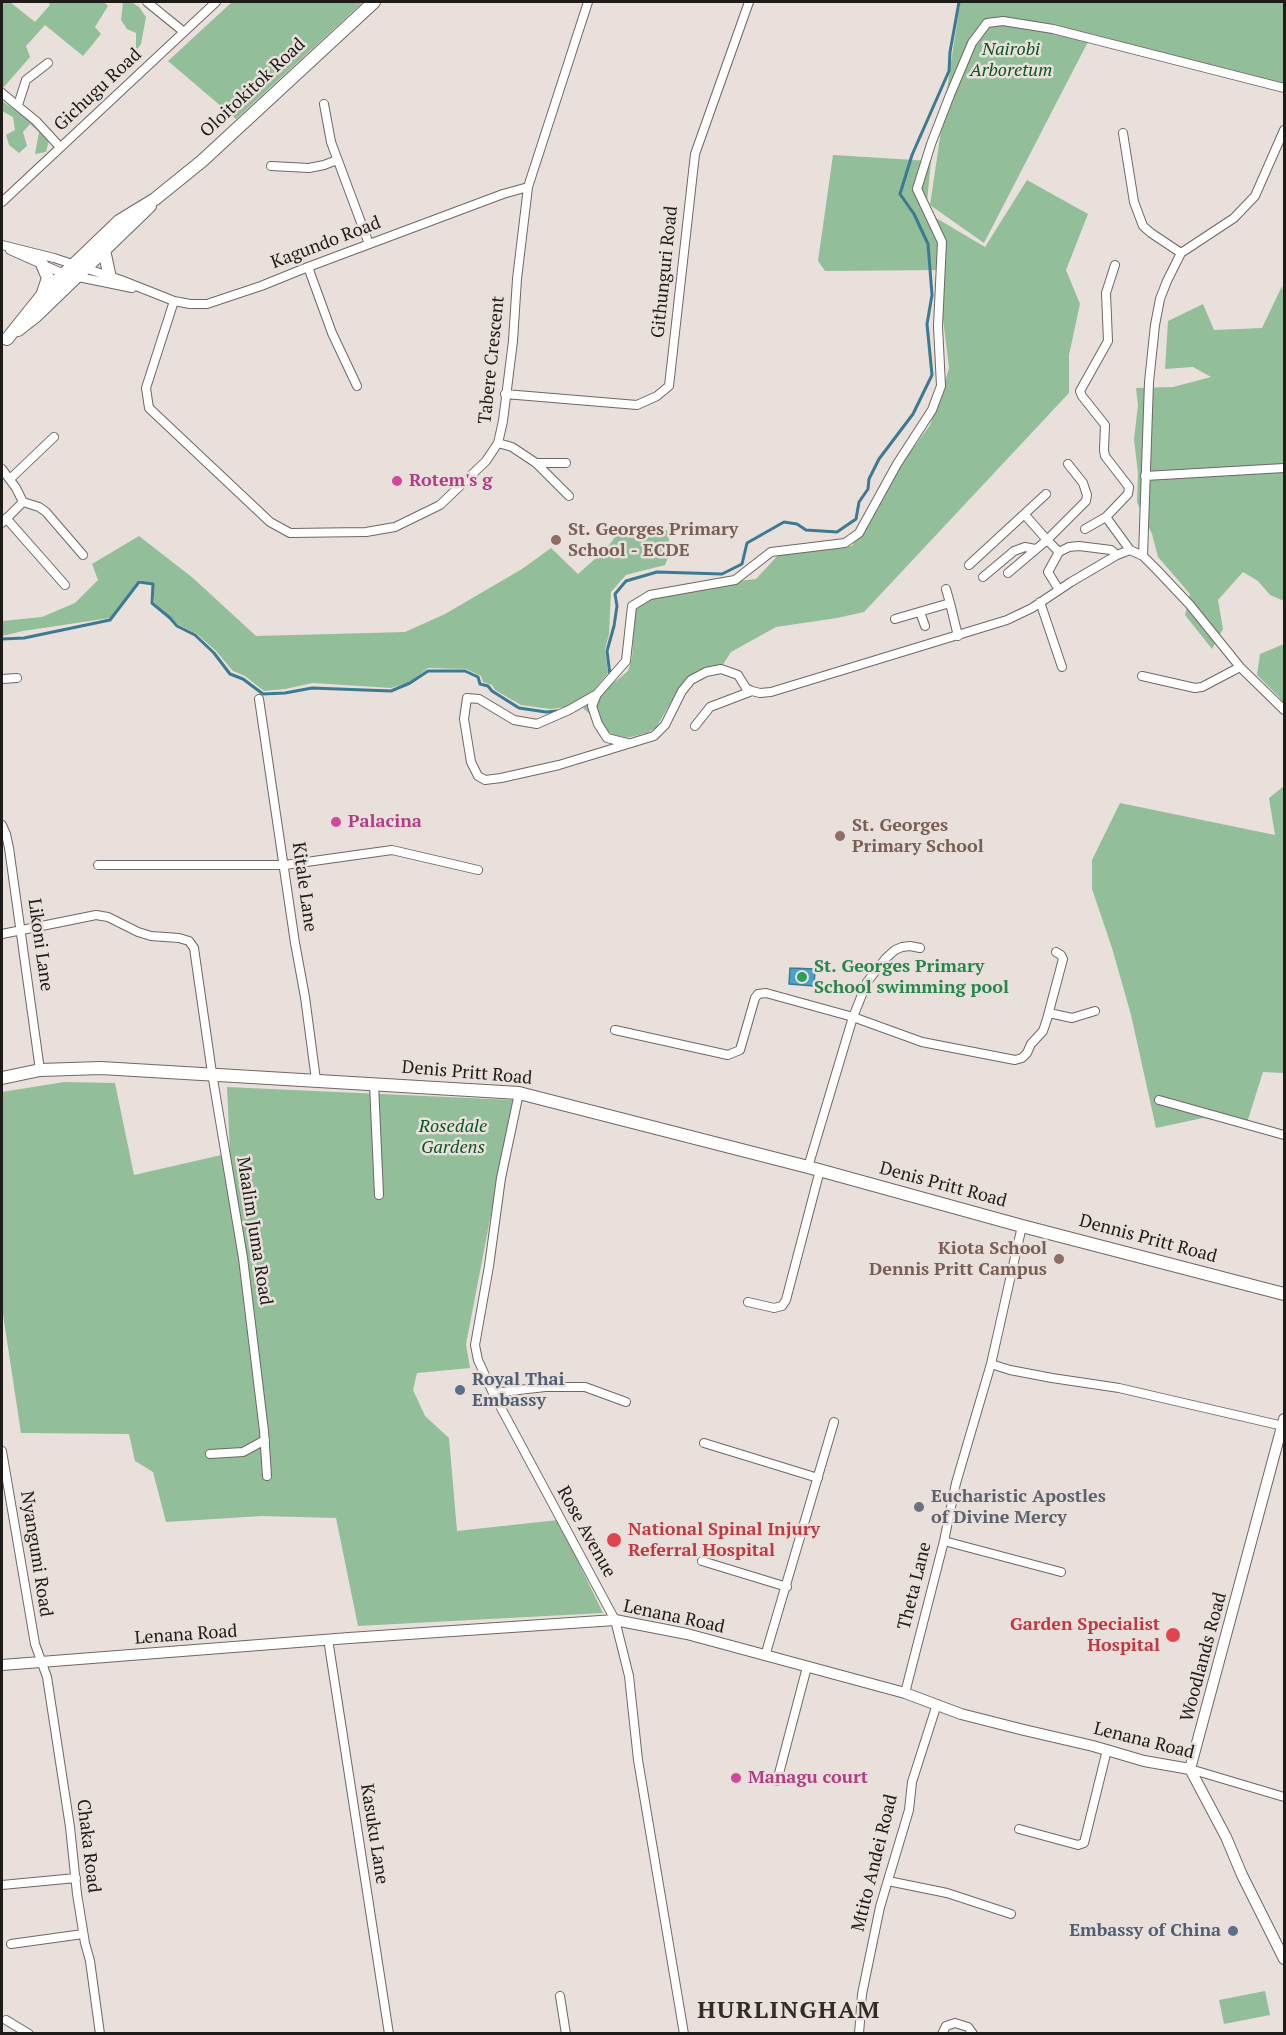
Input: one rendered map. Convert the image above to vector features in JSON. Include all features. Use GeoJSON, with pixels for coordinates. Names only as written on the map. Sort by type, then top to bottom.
{"type":"FeatureCollection","features":[{"type":"Feature","properties":{"kind":"main road","name":"Oloitokitok Road"},"geometry":{"type":"LineString","coordinates":[[4,342],[36,316],[119,222],[155,199],[202,161],[374,2]]}},
{"type":"Feature","properties":{"kind":"main road","name":"Oloitokitok Road"},"geometry":{"type":"LineString","coordinates":[[4,342],[43,294],[104,250],[148,209],[155,199]]}},
{"type":"Feature","properties":{"kind":"main road"},"geometry":{"type":"LineString","coordinates":[[104,250],[110,278]]}},
{"type":"Feature","properties":{"kind":"main road"},"geometry":{"type":"LineString","coordinates":[[42,264],[48,278],[43,294]]}},
{"type":"Feature","properties":{"kind":"main road","name":"Denis Pritt Road"},"geometry":{"type":"LineString","coordinates":[[2,1078],[40,1070],[101,1068],[519,1093],[814,1168],[1022,1226]]}},
{"type":"Feature","properties":{"kind":"main road","name":"Dennis Pritt Road"},"geometry":{"type":"LineString","coordinates":[[1022,1226],[1111,1247],[1284,1294]]}},
{"type":"Feature","properties":{"kind":"main road","name":"Dennis Pritt Road"},"geometry":{"type":"LineString","coordinates":[[1264,1289],[1284,1300]]}},
{"type":"Feature","properties":{"kind":"street"},"geometry":{"type":"LineString","coordinates":[[147,2],[184,32]]}},
{"type":"Feature","properties":{"kind":"street","name":"Gichugu Road"},"geometry":{"type":"LineString","coordinates":[[2,202],[216,2]]}},
{"type":"Feature","properties":{"kind":"street","name":"Tabere Crescent"},"geometry":{"type":"LineString","coordinates":[[174,301],[149,376],[146,396],[149,408],[270,522],[290,533],[366,532],[395,527],[441,505],[486,461],[498,444],[513,342],[517,279],[528,187],[588,2]]}},
{"type":"Feature","properties":{"kind":"street","name":"Githunguri Road"},"geometry":{"type":"LineString","coordinates":[[505,394],[637,405],[657,396],[669,386],[694,154],[749,2]]}},
{"type":"Feature","properties":{"kind":"street"},"geometry":{"type":"LineString","coordinates":[[627,743],[607,738],[598,724],[592,706],[597,694],[626,661],[632,606],[650,594],[735,580],[771,552],[845,543],[859,533],[897,464],[932,410],[940,386],[938,326],[942,242],[917,189],[930,144],[950,95],[972,43],[987,23],[1003,21],[1053,29],[1284,88]]}},
{"type":"Feature","properties":{"kind":"street"},"geometry":{"type":"LineString","coordinates":[[18,105],[26,80],[48,63]]}},
{"type":"Feature","properties":{"kind":"street"},"geometry":{"type":"LineString","coordinates":[[2,93],[36,121],[60,147]]}},
{"type":"Feature","properties":{"kind":"street"},"geometry":{"type":"LineString","coordinates":[[324,104],[331,142],[369,244]]}},
{"type":"Feature","properties":{"kind":"street"},"geometry":{"type":"LineString","coordinates":[[1143,556],[1149,382],[1160,300],[1181,252],[1234,218],[1255,196],[1284,130]]}},
{"type":"Feature","properties":{"kind":"street"},"geometry":{"type":"LineString","coordinates":[[1123,133],[1134,202],[1143,226],[1151,234],[1181,252]]}},
{"type":"Feature","properties":{"kind":"street"},"geometry":{"type":"LineString","coordinates":[[271,166],[309,168],[337,160]]}},
{"type":"Feature","properties":{"kind":"street","name":"Kagundo Road"},"geometry":{"type":"LineString","coordinates":[[75,271],[130,283],[135,287],[174,301],[207,304],[261,286],[503,194],[528,187]]}},
{"type":"Feature","properties":{"kind":"street"},"geometry":{"type":"LineString","coordinates":[[2,245],[75,271]]}},
{"type":"Feature","properties":{"kind":"street"},"geometry":{"type":"LineString","coordinates":[[2,245],[42,264],[75,271]]}},
{"type":"Feature","properties":{"kind":"street"},"geometry":{"type":"LineString","coordinates":[[1085,528],[1106,517],[1128,494],[1129,487],[1106,456],[1104,450],[1105,425],[1080,391],[1108,341],[1106,293],[1115,265]]}},
{"type":"Feature","properties":{"kind":"street"},"geometry":{"type":"LineString","coordinates":[[308,267],[332,333],[357,386]]}},
{"type":"Feature","properties":{"kind":"street","name":"Kagundo Road"},"geometry":{"type":"LineString","coordinates":[[75,271],[129,288],[135,287]]}},
{"type":"Feature","properties":{"kind":"street"},"geometry":{"type":"LineString","coordinates":[[10,479],[54,437]]}},
{"type":"Feature","properties":{"kind":"street"},"geometry":{"type":"LineString","coordinates":[[498,444],[512,447],[536,463],[569,496]]}},
{"type":"Feature","properties":{"kind":"street"},"geometry":{"type":"LineString","coordinates":[[536,463],[566,463]]}},
{"type":"Feature","properties":{"kind":"street"},"geometry":{"type":"LineString","coordinates":[[1008,573],[1047,540],[1086,501],[1087,495],[1083,483],[1068,464]]}},
{"type":"Feature","properties":{"kind":"street"},"geometry":{"type":"LineString","coordinates":[[1145,476],[1284,468]]}},
{"type":"Feature","properties":{"kind":"street"},"geometry":{"type":"LineString","coordinates":[[2,469],[23,502],[46,512],[83,555]]}},
{"type":"Feature","properties":{"kind":"street"},"geometry":{"type":"LineString","coordinates":[[969,565],[1046,494]]}},
{"type":"Feature","properties":{"kind":"street"},"geometry":{"type":"LineString","coordinates":[[23,502],[4,521],[65,585]]}},
{"type":"Feature","properties":{"kind":"street"},"geometry":{"type":"LineString","coordinates":[[1025,515],[1059,552]]}},
{"type":"Feature","properties":{"kind":"street"},"geometry":{"type":"LineString","coordinates":[[1106,517],[1130,550],[1143,556],[1190,605],[1240,666],[1284,710]]}},
{"type":"Feature","properties":{"kind":"street"},"geometry":{"type":"LineString","coordinates":[[1059,590],[1048,572],[1059,552],[1069,547],[1079,546],[1111,550],[1117,555]]}},
{"type":"Feature","properties":{"kind":"street"},"geometry":{"type":"LineString","coordinates":[[983,577],[1014,551],[1025,547],[1035,549]]}},
{"type":"Feature","properties":{"kind":"street"},"geometry":{"type":"LineString","coordinates":[[597,694],[537,724],[514,720],[479,699],[467,698],[464,719],[471,762],[478,776],[485,780],[501,778],[559,765],[654,736],[661,731],[682,690],[692,680],[706,672],[721,669],[738,675],[746,688],[752,691],[771,692],[1007,620],[1117,555],[1130,550]]}},
{"type":"Feature","properties":{"kind":"street"},"geometry":{"type":"LineString","coordinates":[[946,589],[958,636]]}},
{"type":"Feature","properties":{"kind":"street"},"geometry":{"type":"LineString","coordinates":[[1040,602],[1062,667]]}},
{"type":"Feature","properties":{"kind":"street"},"geometry":{"type":"LineString","coordinates":[[895,619],[950,603]]}},
{"type":"Feature","properties":{"kind":"street"},"geometry":{"type":"LineString","coordinates":[[920,612],[925,626]]}},
{"type":"Feature","properties":{"kind":"street"},"geometry":{"type":"LineString","coordinates":[[1142,676],[1195,688],[1202,687],[1240,666]]}},
{"type":"Feature","properties":{"kind":"street"},"geometry":{"type":"LineString","coordinates":[[2,679],[17,678]]}},
{"type":"Feature","properties":{"kind":"street"},"geometry":{"type":"LineString","coordinates":[[695,726],[710,708],[752,691]]}},
{"type":"Feature","properties":{"kind":"street","name":"Kitale Lane"},"geometry":{"type":"LineString","coordinates":[[260,699],[316,1080]]}},
{"type":"Feature","properties":{"kind":"street","name":"Likoni Lane"},"geometry":{"type":"LineString","coordinates":[[2,825],[9,848],[22,930],[40,1070]]}},
{"type":"Feature","properties":{"kind":"street"},"geometry":{"type":"LineString","coordinates":[[98,865],[285,865],[392,850],[478,870]]}},
{"type":"Feature","properties":{"kind":"street","name":"Maalim Juma Road"},"geometry":{"type":"LineString","coordinates":[[22,930],[96,915],[108,917],[151,936],[189,941],[194,948],[243,1258],[255,1349],[267,1476]]}},
{"type":"Feature","properties":{"kind":"street"},"geometry":{"type":"LineString","coordinates":[[2,934],[22,930]]}},
{"type":"Feature","properties":{"kind":"street"},"geometry":{"type":"LineString","coordinates":[[748,1302],[774,1308],[782,1306],[786,1300],[814,1168],[853,1017],[867,982],[886,958],[902,947],[920,948]]}},
{"type":"Feature","properties":{"kind":"street"},"geometry":{"type":"LineString","coordinates":[[615,1030],[728,1055],[740,1050],[755,998],[758,994],[766,993],[853,1017],[922,1042],[1015,1060],[1027,1053],[1031,1044],[1043,1031],[1063,959],[1061,954],[1056,952]]}},
{"type":"Feature","properties":{"kind":"street"},"geometry":{"type":"LineString","coordinates":[[1049,1014],[1072,1018],[1095,1011]]}},
{"type":"Feature","properties":{"kind":"street"},"geometry":{"type":"LineString","coordinates":[[374,1084],[379,1195]]}},
{"type":"Feature","properties":{"kind":"street","name":"Rose Avenue"},"geometry":{"type":"LineString","coordinates":[[519,1093],[501,1178],[475,1345],[478,1360],[493,1393],[615,1620],[629,1676],[638,1760],[684,2034]]}},
{"type":"Feature","properties":{"kind":"street"},"geometry":{"type":"LineString","coordinates":[[1159,1100],[1284,1135]]}},
{"type":"Feature","properties":{"kind":"street"},"geometry":{"type":"LineString","coordinates":[[1022,1226],[991,1364],[1011,1370],[1119,1388],[1284,1422]]}},
{"type":"Feature","properties":{"kind":"street","name":"Theta Lane"},"geometry":{"type":"LineString","coordinates":[[905,1693],[944,1541],[952,1497],[991,1364]]}},
{"type":"Feature","properties":{"kind":"street"},"geometry":{"type":"LineString","coordinates":[[493,1393],[545,1387],[585,1387],[626,1402]]}},
{"type":"Feature","properties":{"kind":"street"},"geometry":{"type":"LineString","coordinates":[[765,1656],[834,1422]]}},
{"type":"Feature","properties":{"kind":"street","name":"Woodlands Road"},"geometry":{"type":"LineString","coordinates":[[1190,1769],[1284,1422]]}},
{"type":"Feature","properties":{"kind":"street"},"geometry":{"type":"LineString","coordinates":[[210,1454],[243,1452],[265,1440]]}},
{"type":"Feature","properties":{"kind":"street"},"geometry":{"type":"LineString","coordinates":[[704,1443],[818,1478]]}},
{"type":"Feature","properties":{"kind":"street","name":"Nyangumi Road"},"geometry":{"type":"LineString","coordinates":[[2,1451],[34,1644],[43,1662]]}},
{"type":"Feature","properties":{"kind":"street"},"geometry":{"type":"LineString","coordinates":[[944,1541],[1061,1572]]}},
{"type":"Feature","properties":{"kind":"street"},"geometry":{"type":"LineString","coordinates":[[702,1561],[787,1587]]}},
{"type":"Feature","properties":{"kind":"street","name":"Lenana Road"},"geometry":{"type":"LineString","coordinates":[[2,1665],[328,1639],[615,1620],[687,1634],[905,1693],[961,1714],[1144,1761],[1190,1769],[1284,1797]]}},
{"type":"Feature","properties":{"kind":"street","name":"Kasuku Lane"},"geometry":{"type":"LineString","coordinates":[[328,1639],[389,2034]]}},
{"type":"Feature","properties":{"kind":"street","name":"Chaka Road"},"geometry":{"type":"LineString","coordinates":[[43,1662],[66,1796],[83,1934],[90,1961],[100,2034]]}},
{"type":"Feature","properties":{"kind":"street"},"geometry":{"type":"LineString","coordinates":[[777,1781],[807,1667]]}},
{"type":"Feature","properties":{"kind":"street","name":"Mtito Andei Road"},"geometry":{"type":"LineString","coordinates":[[859,2034],[867,1962],[909,1810],[912,1782],[937,1704]]}},
{"type":"Feature","properties":{"kind":"street"},"geometry":{"type":"LineString","coordinates":[[1019,1829],[1078,1845],[1084,1843],[1107,1750]]}},
{"type":"Feature","properties":{"kind":"street"},"geometry":{"type":"LineString","coordinates":[[1190,1769],[1226,1837],[1242,1875],[1284,1959]]}},
{"type":"Feature","properties":{"kind":"street"},"geometry":{"type":"LineString","coordinates":[[2,1885],[76,1878]]}},
{"type":"Feature","properties":{"kind":"street"},"geometry":{"type":"LineString","coordinates":[[888,1881],[947,1893],[1011,1914]]}},
{"type":"Feature","properties":{"kind":"street"},"geometry":{"type":"LineString","coordinates":[[11,1944],[83,1934]]}},
{"type":"Feature","properties":{"kind":"street"},"geometry":{"type":"LineString","coordinates":[[560,1996],[566,2034]]}},
{"type":"Feature","properties":{"kind":"street"},"geometry":{"type":"LineString","coordinates":[[6,2020],[29,2034]]}},
{"type":"Feature","properties":{"kind":"street"},"geometry":{"type":"LineString","coordinates":[[942,2034],[946,2026],[955,2023],[968,2027],[973,2034]]}},
{"type":"Feature","properties":{"kind":"green space"},"geometry":{"type":"Polygon","coordinates":[[[2,2],[10,2],[35,22],[50,5],[48,2],[104,2],[108,6],[95,27],[101,34],[83,56],[45,25],[26,46],[30,57],[3,88],[2,2]]]}},
{"type":"Feature","properties":{"kind":"green space"},"geometry":{"type":"Polygon","coordinates":[[[123,2],[131,2],[139,7],[146,17],[141,44],[136,51],[136,33],[127,29],[121,20],[123,2]]]}},
{"type":"Feature","properties":{"kind":"green space"},"geometry":{"type":"Polygon","coordinates":[[[232,2],[363,2],[236,119],[168,61],[232,2]]]}},
{"type":"Feature","properties":{"kind":"green space","name":"Nairobi Arboretum"},"geometry":{"type":"Polygon","coordinates":[[[960,2],[1284,2],[1284,87],[1092,34],[984,243],[930,205],[960,2]]]}},
{"type":"Feature","properties":{"kind":"green space"},"geometry":{"type":"Polygon","coordinates":[[[2,101],[24,116],[46,125],[49,140],[46,152],[35,154],[39,132],[30,124],[23,132],[27,146],[19,153],[9,145],[6,135],[15,130],[13,117],[2,111],[2,101]]]}},
{"type":"Feature","properties":{"kind":"green space"},"geometry":{"type":"Polygon","coordinates":[[[833,155],[931,161],[926,212],[985,247],[1027,180],[1088,214],[1066,270],[1080,304],[1069,355],[1069,393],[864,612],[776,627],[731,652],[722,666],[706,668],[690,679],[671,702],[656,728],[647,733],[618,740],[583,708],[628,671],[632,658],[635,607],[643,599],[703,585],[756,579],[781,552],[852,546],[903,462],[930,425],[949,368],[943,319],[944,270],[825,271],[818,261],[833,155]]]}},
{"type":"Feature","properties":{"kind":"green space"},"geometry":{"type":"Polygon","coordinates":[[[1282,286],[1284,296],[1284,601],[1270,595],[1258,581],[1243,572],[1218,600],[1223,629],[1212,649],[1185,615],[1190,594],[1158,557],[1152,534],[1137,502],[1138,473],[1134,439],[1138,405],[1136,388],[1173,387],[1211,377],[1193,367],[1165,369],[1168,321],[1203,304],[1214,330],[1262,328],[1282,286]]]}},
{"type":"Feature","properties":{"kind":"green space"},"geometry":{"type":"Polygon","coordinates":[[[667,530],[671,551],[665,565],[626,575],[611,592],[609,634],[605,650],[608,673],[593,691],[567,707],[550,709],[521,705],[495,690],[492,685],[483,682],[481,676],[466,669],[428,668],[410,682],[391,688],[313,683],[264,691],[245,676],[233,671],[197,634],[179,625],[154,602],[154,583],[139,580],[110,618],[2,636],[2,621],[42,617],[75,603],[98,580],[92,564],[139,536],[193,578],[256,636],[405,632],[445,614],[522,569],[551,548],[578,574],[607,548],[617,534],[667,530]]]}},
{"type":"Feature","properties":{"kind":"green space"},"geometry":{"type":"Polygon","coordinates":[[[1284,644],[1284,706],[1279,697],[1257,675],[1260,654],[1284,644]]]}},
{"type":"Feature","properties":{"kind":"green space"},"geometry":{"type":"Polygon","coordinates":[[[1284,786],[1284,1073],[1263,1072],[1246,1126],[1203,1118],[1156,1128],[1131,1015],[1092,889],[1092,860],[1120,803],[1275,835],[1269,798],[1284,786]]]}},
{"type":"Feature","properties":{"kind":"green space","name":"Rosedale Gardens"},"geometry":{"type":"Polygon","coordinates":[[[64,1082],[115,1083],[134,1175],[230,1153],[227,1087],[513,1100],[466,1344],[470,1368],[417,1373],[413,1390],[425,1416],[449,1438],[457,1531],[558,1520],[603,1613],[358,1626],[336,1518],[262,1516],[166,1522],[153,1472],[135,1461],[129,1434],[21,1433],[2,1308],[2,1092],[64,1082]]]}},
{"type":"Feature","properties":{"kind":"green space"},"geometry":{"type":"Polygon","coordinates":[[[1265,1991],[1270,2015],[1224,2024],[1219,2000],[1265,1991]]]}},
{"type":"Feature","properties":{"kind":"water","name":"St. Georges Primary School swimming pool"},"geometry":{"type":"Polygon","coordinates":[[[790,968],[815,969],[814,986],[789,984],[790,968]]]}},
{"type":"Feature","properties":{"kind":"waterway"},"geometry":{"type":"LineString","coordinates":[[608,677],[610,675],[607,651],[617,606],[615,594],[626,581],[657,572],[722,574],[742,564],[747,543],[784,522],[797,524],[806,530],[837,532],[856,519],[859,502],[868,489],[869,479],[879,459],[913,414],[932,375],[927,324],[932,295],[928,244],[914,214],[900,194],[912,155],[949,71],[959,2]]}},
{"type":"Feature","properties":{"kind":"waterway"},"geometry":{"type":"LineString","coordinates":[[2,639],[24,638],[110,620],[139,582],[153,584],[152,603],[177,626],[195,635],[214,653],[230,674],[243,679],[263,694],[312,688],[391,691],[410,683],[428,671],[465,671],[478,677],[480,684],[488,686],[519,708],[546,712],[557,711]]}},
{"type":"Feature","properties":{"kind":"place","name":"Rotem's g"},"geometry":{"type":"Point","coordinates":[397,481]}},
{"type":"Feature","properties":{"kind":"place","name":"St. Georges Primary School - ECDE"},"geometry":{"type":"Point","coordinates":[556,540]}},
{"type":"Feature","properties":{"kind":"place","name":"Palacina"},"geometry":{"type":"Point","coordinates":[336,822]}},
{"type":"Feature","properties":{"kind":"place","name":"St. Georges Primary School"},"geometry":{"type":"Point","coordinates":[840,836]}},
{"type":"Feature","properties":{"kind":"place","name":"St. Georges Primary School swimming pool"},"geometry":{"type":"Point","coordinates":[802,977]}},
{"type":"Feature","properties":{"kind":"place","name":"Kiota School Dennis Pritt Campus"},"geometry":{"type":"Point","coordinates":[1059,1259]}},
{"type":"Feature","properties":{"kind":"place","name":"Royal Thai Embassy"},"geometry":{"type":"Point","coordinates":[460,1390]}},
{"type":"Feature","properties":{"kind":"place","name":"Eucharistic Apostles of Divine Mercy"},"geometry":{"type":"Point","coordinates":[919,1507]}},
{"type":"Feature","properties":{"kind":"place","name":"National Spinal Injury Referral Hospital"},"geometry":{"type":"Point","coordinates":[614,1540]}},
{"type":"Feature","properties":{"kind":"place","name":"Garden Specialist Hospital"},"geometry":{"type":"Point","coordinates":[1173,1635]}},
{"type":"Feature","properties":{"kind":"place","name":"Managu court"},"geometry":{"type":"Point","coordinates":[736,1778]}},
{"type":"Feature","properties":{"kind":"place","name":"Embassy of China"},"geometry":{"type":"Point","coordinates":[1233,1931]}},
{"type":"Feature","properties":{"kind":"district","name":"HURLINGHAM"},"geometry":{"type":"Point","coordinates":[789,2011]}}]}
